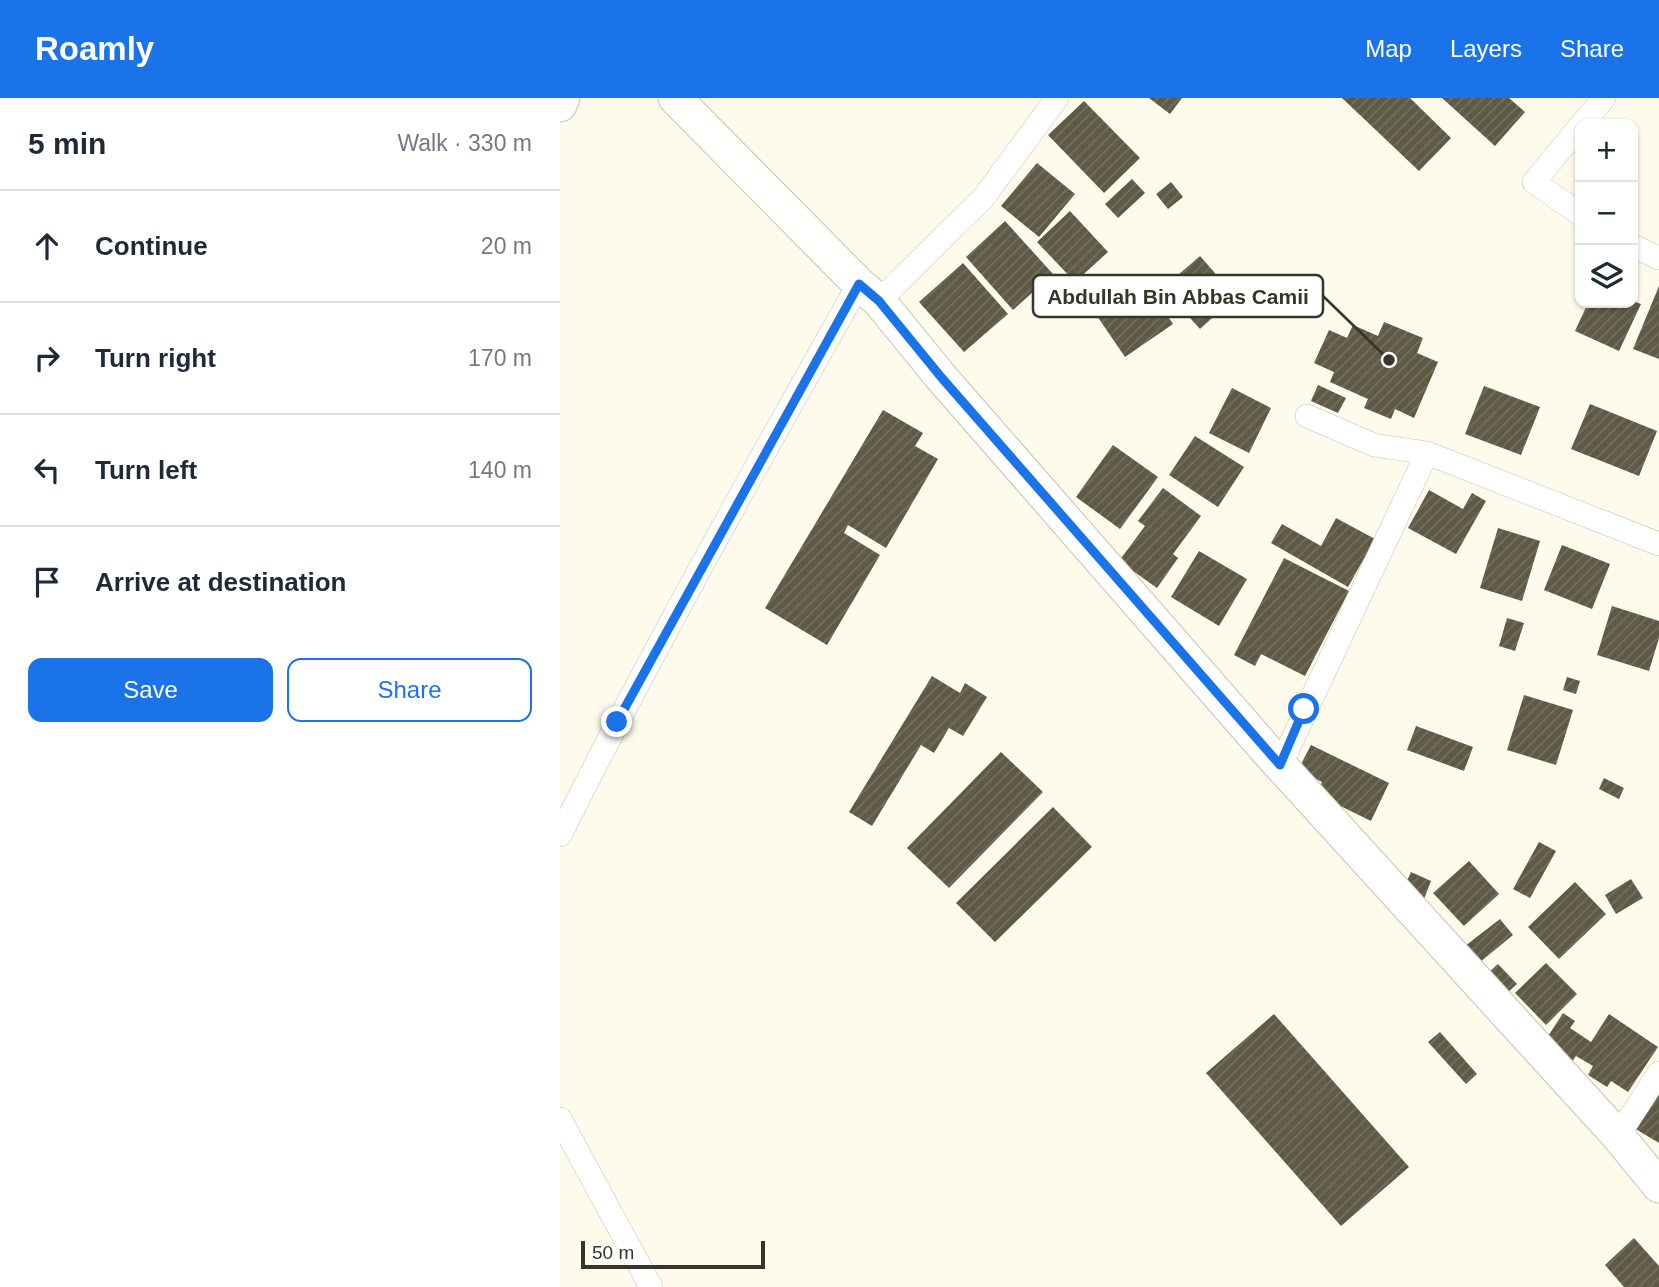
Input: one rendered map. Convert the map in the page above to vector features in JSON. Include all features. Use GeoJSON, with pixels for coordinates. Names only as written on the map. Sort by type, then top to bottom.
{"type":"FeatureCollection","features":[{"type":"Feature","properties":{"kind":"street"},"geometry":{"type":"LineString","coordinates":[[560,105],[564,98]]}},
{"type":"Feature","properties":{"kind":"street"},"geometry":{"type":"LineString","coordinates":[[675,98],[869,293],[1280,765],[1619,1136],[1659,1186]]}},
{"type":"Feature","properties":{"kind":"street"},"geometry":{"type":"LineString","coordinates":[[560,835],[703,563],[869,293],[984,197],[1057,98]]}},
{"type":"Feature","properties":{"kind":"street"},"geometry":{"type":"LineString","coordinates":[[1586,119],[1604,98]]}},
{"type":"Feature","properties":{"kind":"street"},"geometry":{"type":"LineString","coordinates":[[1575,132],[1534,182],[1575,211]]}},
{"type":"Feature","properties":{"kind":"street"},"geometry":{"type":"LineString","coordinates":[[1638,249],[1659,258]]}},
{"type":"Feature","properties":{"kind":"street"},"geometry":{"type":"LineString","coordinates":[[1307,416],[1374,445],[1427,453],[1659,544]]}},
{"type":"Feature","properties":{"kind":"street"},"geometry":{"type":"LineString","coordinates":[[1280,765],[1427,453]]}},
{"type":"Feature","properties":{"kind":"street"},"geometry":{"type":"LineString","coordinates":[[1619,1136],[1659,1073]]}},
{"type":"Feature","properties":{"kind":"street"},"geometry":{"type":"LineString","coordinates":[[560,1119],[651,1287]]}},
{"type":"Feature","properties":{"kind":"building"},"geometry":{"type":"Polygon","coordinates":[[[1149,98],[1182,98],[1170,114],[1149,98]]]}},
{"type":"Feature","properties":{"kind":"building"},"geometry":{"type":"Polygon","coordinates":[[[1342,98],[1410,98],[1451,138],[1419,171],[1342,98]]]}},
{"type":"Feature","properties":{"kind":"building"},"geometry":{"type":"Polygon","coordinates":[[[1442,98],[1509,98],[1525,112],[1495,146],[1442,98]]]}},
{"type":"Feature","properties":{"kind":"building"},"geometry":{"type":"Polygon","coordinates":[[[1084,101],[1140,158],[1104,193],[1048,135],[1084,101]]]}},
{"type":"Feature","properties":{"kind":"building"},"geometry":{"type":"Polygon","coordinates":[[[1037,163],[1075,194],[1039,237],[1001,206],[1037,163]]]}},
{"type":"Feature","properties":{"kind":"building"},"geometry":{"type":"Polygon","coordinates":[[[1132,179],[1145,193],[1118,218],[1105,204],[1132,179]]]}},
{"type":"Feature","properties":{"kind":"building"},"geometry":{"type":"Polygon","coordinates":[[[1171,182],[1183,197],[1168,209],[1156,194],[1171,182]]]}},
{"type":"Feature","properties":{"kind":"building"},"geometry":{"type":"Polygon","coordinates":[[[1070,211],[1108,252],[1075,282],[1037,242],[1070,211]]]}},
{"type":"Feature","properties":{"kind":"building"},"geometry":{"type":"Polygon","coordinates":[[[1005,221],[1053,274],[1013,310],[966,257],[1005,221]]]}},
{"type":"Feature","properties":{"kind":"building"},"geometry":{"type":"Polygon","coordinates":[[[1200,256],[1236,297],[1200,329],[1163,288],[1200,256]]]}},
{"type":"Feature","properties":{"kind":"building"},"geometry":{"type":"Polygon","coordinates":[[[963,263],[1008,314],[964,352],[919,302],[963,263]]]}},
{"type":"Feature","properties":{"kind":"building"},"geometry":{"type":"Polygon","coordinates":[[[1144,281],[1173,324],[1125,357],[1095,313],[1144,281]]]}},
{"type":"Feature","properties":{"kind":"building"},"geometry":{"type":"Polygon","coordinates":[[[1659,286],[1659,359],[1633,349],[1659,286]]]}},
{"type":"Feature","properties":{"kind":"building"},"geometry":{"type":"Polygon","coordinates":[[[1638,303],[1641,304],[1619,351],[1575,331],[1586,308],[1638,308],[1638,303]]]}},
{"type":"Feature","properties":{"kind":"building"},"geometry":{"type":"Polygon","coordinates":[[[1384,322],[1423,338],[1417,353],[1438,362],[1414,418],[1395,409],[1391,419],[1364,408],[1368,399],[1330,382],[1334,372],[1314,363],[1329,330],[1347,338],[1353,325],[1378,336],[1384,322]]]}},
{"type":"Feature","properties":{"kind":"building"},"geometry":{"type":"Polygon","coordinates":[[[1318,385],[1346,398],[1338,413],[1311,401],[1318,385]]]}},
{"type":"Feature","properties":{"kind":"building"},"geometry":{"type":"Polygon","coordinates":[[[1484,386],[1540,407],[1521,455],[1465,434],[1484,386]]]}},
{"type":"Feature","properties":{"kind":"building"},"geometry":{"type":"Polygon","coordinates":[[[1232,388],[1271,408],[1249,453],[1209,433],[1232,388]]]}},
{"type":"Feature","properties":{"kind":"building"},"geometry":{"type":"Polygon","coordinates":[[[1590,404],[1657,431],[1639,476],[1571,449],[1590,404]]]}},
{"type":"Feature","properties":{"kind":"building"},"geometry":{"type":"Polygon","coordinates":[[[883,410],[923,433],[915,446],[938,459],[886,548],[848,525],[844,533],[880,555],[827,645],[765,608],[883,410]]]}},
{"type":"Feature","properties":{"kind":"building"},"geometry":{"type":"Polygon","coordinates":[[[1195,436],[1244,467],[1218,507],[1169,475],[1195,436]]]}},
{"type":"Feature","properties":{"kind":"building"},"geometry":{"type":"Polygon","coordinates":[[[1113,445],[1158,477],[1120,529],[1076,497],[1113,445]]]}},
{"type":"Feature","properties":{"kind":"building"},"geometry":{"type":"Polygon","coordinates":[[[1163,488],[1201,516],[1173,554],[1178,558],[1157,588],[1119,561],[1145,526],[1138,521],[1163,488]]]}},
{"type":"Feature","properties":{"kind":"building"},"geometry":{"type":"Polygon","coordinates":[[[1429,490],[1463,509],[1472,493],[1486,501],[1456,554],[1408,528],[1429,490]]]}},
{"type":"Feature","properties":{"kind":"building"},"geometry":{"type":"Polygon","coordinates":[[[1336,518],[1375,539],[1348,587],[1271,543],[1282,524],[1321,546],[1336,518]]]}},
{"type":"Feature","properties":{"kind":"building"},"geometry":{"type":"Polygon","coordinates":[[[1498,528],[1540,541],[1522,601],[1480,588],[1498,528]]]}},
{"type":"Feature","properties":{"kind":"building"},"geometry":{"type":"Polygon","coordinates":[[[1562,545],[1610,564],[1592,609],[1544,590],[1562,545]]]}},
{"type":"Feature","properties":{"kind":"building"},"geometry":{"type":"Polygon","coordinates":[[[1199,551],[1247,579],[1219,626],[1171,597],[1199,551]]]}},
{"type":"Feature","properties":{"kind":"building"},"geometry":{"type":"Polygon","coordinates":[[[1284,558],[1349,591],[1305,676],[1261,654],[1255,666],[1234,655],[1284,558]]]}},
{"type":"Feature","properties":{"kind":"building"},"geometry":{"type":"Polygon","coordinates":[[[1612,606],[1659,621],[1659,638],[1649,671],[1597,655],[1612,606]]]}},
{"type":"Feature","properties":{"kind":"building"},"geometry":{"type":"Polygon","coordinates":[[[1507,618],[1524,623],[1515,651],[1499,646],[1507,618]]]}},
{"type":"Feature","properties":{"kind":"building"},"geometry":{"type":"Polygon","coordinates":[[[932,676],[960,693],[965,683],[987,697],[963,736],[949,728],[934,753],[921,745],[872,826],[849,812],[932,676]]]}},
{"type":"Feature","properties":{"kind":"building"},"geometry":{"type":"Polygon","coordinates":[[[1567,677],[1580,681],[1576,694],[1563,690],[1567,677]]]}},
{"type":"Feature","properties":{"kind":"building"},"geometry":{"type":"Polygon","coordinates":[[[1524,695],[1573,710],[1556,765],[1507,750],[1524,695]]]}},
{"type":"Feature","properties":{"kind":"building"},"geometry":{"type":"Polygon","coordinates":[[[1416,726],[1473,747],[1464,771],[1407,750],[1416,726]]]}},
{"type":"Feature","properties":{"kind":"building"},"geometry":{"type":"Polygon","coordinates":[[[1311,745],[1389,783],[1371,821],[1316,794],[1322,782],[1298,770],[1311,745]]]}},
{"type":"Feature","properties":{"kind":"building"},"geometry":{"type":"Polygon","coordinates":[[[1001,752],[1043,792],[949,888],[907,848],[1001,752]]]}},
{"type":"Feature","properties":{"kind":"building"},"geometry":{"type":"Polygon","coordinates":[[[1604,778],[1624,788],[1619,799],[1599,789],[1604,778]]]}},
{"type":"Feature","properties":{"kind":"building"},"geometry":{"type":"Polygon","coordinates":[[[1053,807],[1092,847],[995,942],[956,903],[1053,807]]]}},
{"type":"Feature","properties":{"kind":"building"},"geometry":{"type":"Polygon","coordinates":[[[1539,842],[1556,851],[1530,898],[1513,889],[1539,842]]]}},
{"type":"Feature","properties":{"kind":"building"},"geometry":{"type":"Polygon","coordinates":[[[1469,861],[1499,894],[1464,926],[1433,893],[1469,861]]]}},
{"type":"Feature","properties":{"kind":"building"},"geometry":{"type":"Polygon","coordinates":[[[1411,872],[1431,881],[1424,899],[1403,889],[1411,872]]]}},
{"type":"Feature","properties":{"kind":"building"},"geometry":{"type":"Polygon","coordinates":[[[1631,879],[1643,898],[1616,914],[1605,895],[1631,879]]]}},
{"type":"Feature","properties":{"kind":"building"},"geometry":{"type":"Polygon","coordinates":[[[1575,882],[1606,914],[1559,959],[1528,927],[1575,882]]]}},
{"type":"Feature","properties":{"kind":"building"},"geometry":{"type":"Polygon","coordinates":[[[1500,919],[1513,935],[1479,963],[1465,946],[1500,919]]]}},
{"type":"Feature","properties":{"kind":"building"},"geometry":{"type":"Polygon","coordinates":[[[1546,963],[1577,994],[1546,1025],[1515,993],[1546,963]]]}},
{"type":"Feature","properties":{"kind":"building"},"geometry":{"type":"Polygon","coordinates":[[[1498,964],[1517,984],[1507,993],[1488,973],[1498,964]]]}},
{"type":"Feature","properties":{"kind":"building"},"geometry":{"type":"Polygon","coordinates":[[[1563,1013],[1575,1021],[1570,1028],[1591,1042],[1609,1014],[1658,1047],[1628,1092],[1611,1081],[1607,1087],[1588,1075],[1593,1066],[1576,1056],[1572,1062],[1543,1044],[1563,1013]]]}},
{"type":"Feature","properties":{"kind":"building"},"geometry":{"type":"Polygon","coordinates":[[[1274,1014],[1409,1167],[1341,1226],[1206,1073],[1274,1014]]]}},
{"type":"Feature","properties":{"kind":"building"},"geometry":{"type":"Polygon","coordinates":[[[1440,1032],[1477,1074],[1466,1084],[1428,1042],[1440,1032]]]}},
{"type":"Feature","properties":{"kind":"building"},"geometry":{"type":"Polygon","coordinates":[[[1659,1086],[1659,1143],[1634,1128],[1659,1086]]]}},
{"type":"Feature","properties":{"kind":"building"},"geometry":{"type":"Polygon","coordinates":[[[1634,1238],[1659,1266],[1659,1287],[1624,1287],[1605,1265],[1634,1238]]]}},
{"type":"Feature","properties":{"kind":"place","name":"Abdullah Bin Abbas Camii"},"geometry":{"type":"Point","coordinates":[1389,360]}},
{"type":"Feature","properties":{"kind":"route"},"geometry":{"type":"LineString","coordinates":[[617,722],[736,502],[859,284],[879,301],[941,377],[1280,765],[1304,709]]}}]}
